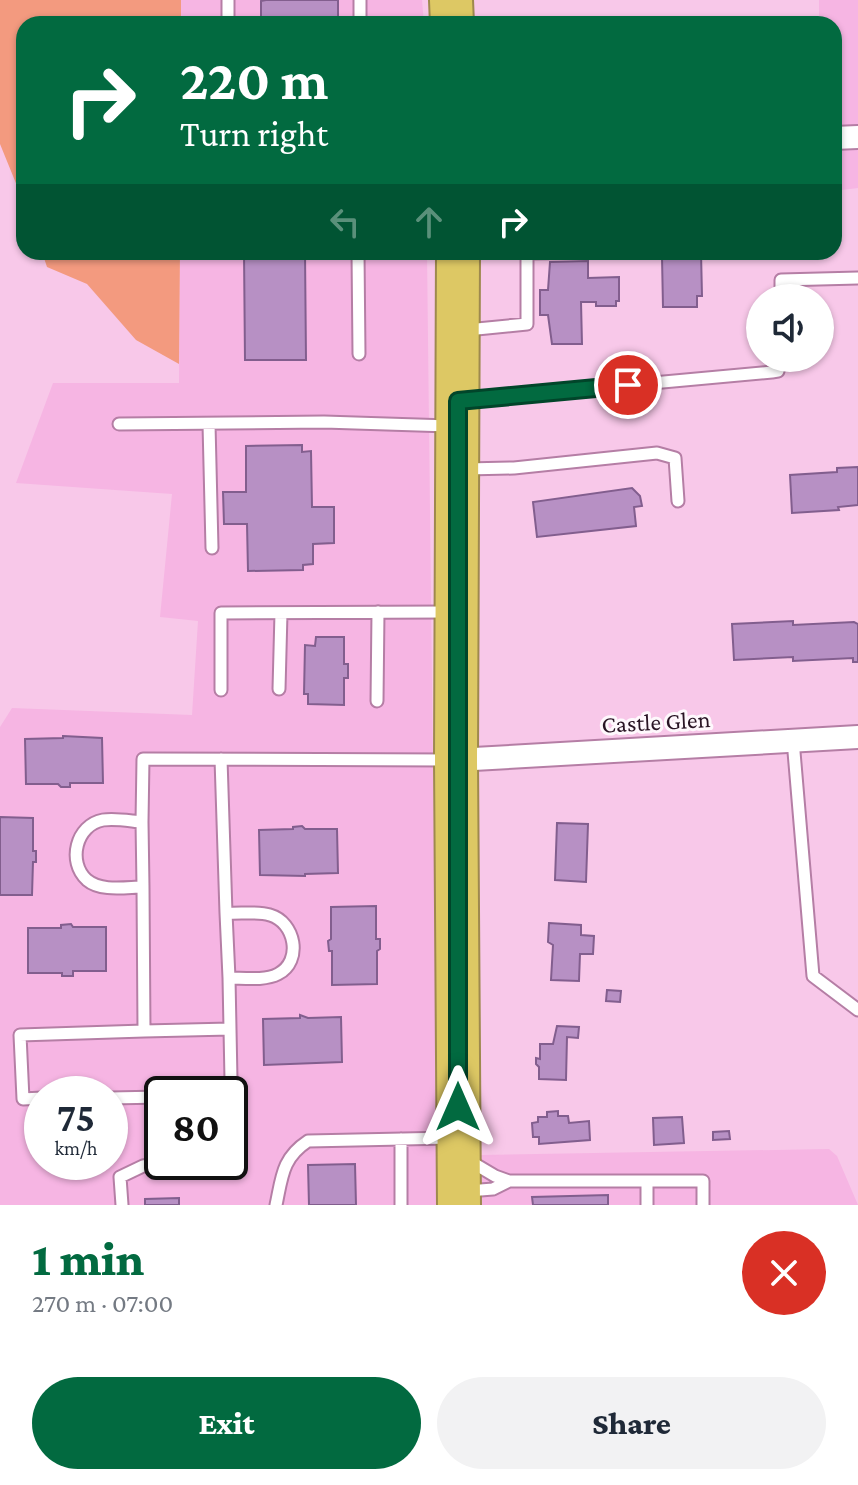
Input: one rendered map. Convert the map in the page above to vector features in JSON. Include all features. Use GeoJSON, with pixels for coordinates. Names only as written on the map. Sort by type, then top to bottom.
{"type":"FeatureCollection","features":[{"type":"Feature","properties":{"kind":"highway"},"geometry":{"type":"LineString","coordinates":[[458,260],[456,760],[459,1172]]}},
{"type":"Feature","properties":{"kind":"street","name":"Castle Glen"},"geometry":{"type":"LineString","coordinates":[[456,760],[858,737]]}},
{"type":"Feature","properties":{"kind":"lane"},"geometry":{"type":"LineString","coordinates":[[358,260],[359,354]]}},
{"type":"Feature","properties":{"kind":"lane"},"geometry":{"type":"LineString","coordinates":[[458,331],[527,324],[527,260]]}},
{"type":"Feature","properties":{"kind":"lane"},"geometry":{"type":"LineString","coordinates":[[781,284],[781,280],[858,278]]}},
{"type":"Feature","properties":{"kind":"lane"},"geometry":{"type":"LineString","coordinates":[[119,424],[324,422],[458,414],[772,372]]}},
{"type":"Feature","properties":{"kind":"lane"},"geometry":{"type":"LineString","coordinates":[[209,424],[212,548]]}},
{"type":"Feature","properties":{"kind":"lane"},"geometry":{"type":"LineString","coordinates":[[457,470],[514,468],[657,453],[675,458],[678,501]]}},
{"type":"Feature","properties":{"kind":"lane"},"geometry":{"type":"LineString","coordinates":[[377,701],[378,612]]}},
{"type":"Feature","properties":{"kind":"lane"},"geometry":{"type":"LineString","coordinates":[[221,690],[221,613],[457,612]]}},
{"type":"Feature","properties":{"kind":"lane"},"geometry":{"type":"LineString","coordinates":[[279,689],[281,613]]}},
{"type":"Feature","properties":{"kind":"lane"},"geometry":{"type":"LineString","coordinates":[[793,740],[813,976],[858,1010]]}},
{"type":"Feature","properties":{"kind":"lane"},"geometry":{"type":"LineString","coordinates":[[144,1031],[143,759],[456,760]]}},
{"type":"Feature","properties":{"kind":"lane"},"geometry":{"type":"LineString","coordinates":[[221,759],[231,1076]]}},
{"type":"Feature","properties":{"kind":"lane"},"geometry":{"type":"LineString","coordinates":[[142,822],[104,820],[90,825],[79,839],[75,852],[79,868],[88,881],[103,887],[143,887]]}},
{"type":"Feature","properties":{"kind":"lane"},"geometry":{"type":"LineString","coordinates":[[226,913],[269,915],[278,919],[290,932],[293,947],[290,963],[277,975],[229,978]]}},
{"type":"Feature","properties":{"kind":"lane"},"geometry":{"type":"LineString","coordinates":[[24,1099],[20,1035],[230,1029]]}},
{"type":"Feature","properties":{"kind":"lane"},"geometry":{"type":"LineString","coordinates":[[401,1139],[401,1205]]}},
{"type":"Feature","properties":{"kind":"lane"},"geometry":{"type":"LineString","coordinates":[[276,1205],[286,1161],[308,1141],[401,1139],[493,1189],[509,1181]]}},
{"type":"Feature","properties":{"kind":"lane"},"geometry":{"type":"LineString","coordinates":[[122,1205],[120,1177],[144,1166]]}},
{"type":"Feature","properties":{"kind":"lane"},"geometry":{"type":"LineString","coordinates":[[459,1172],[495,1176],[509,1181],[703,1181],[703,1205]]}},
{"type":"Feature","properties":{"kind":"lane"},"geometry":{"type":"LineString","coordinates":[[647,1181],[647,1205]]}},
{"type":"Feature","properties":{"kind":"shaded area"},"geometry":{"type":"Polygon","coordinates":[[[0,0],[181,0],[181,16],[16,16],[16,183],[0,144],[0,0]]]}},
{"type":"Feature","properties":{"kind":"shaded area"},"geometry":{"type":"Polygon","coordinates":[[[181,0],[422,0],[423,16],[181,16],[181,0]]]}},
{"type":"Feature","properties":{"kind":"shaded area"},"geometry":{"type":"Polygon","coordinates":[[[819,0],[858,0],[858,188],[842,190],[842,16],[819,16],[819,0]]]}},
{"type":"Feature","properties":{"kind":"shaded area"},"geometry":{"type":"Polygon","coordinates":[[[45,260],[180,260],[179,364],[136,340],[87,284],[47,267],[45,260]]]}},
{"type":"Feature","properties":{"kind":"shaded area"},"geometry":{"type":"Polygon","coordinates":[[[180,260],[427,260],[438,1205],[0,1205],[0,727],[12,708],[192,715],[198,621],[160,617],[172,494],[16,483],[53,383],[179,383],[180,260]]]}},
{"type":"Feature","properties":{"kind":"shaded area"},"geometry":{"type":"Polygon","coordinates":[[[829,1149],[837,1156],[858,1205],[481,1205],[480,1155],[829,1149]]]}},
{"type":"Feature","properties":{"kind":"building"},"geometry":{"type":"Polygon","coordinates":[[[338,0],[338,16],[261,16],[261,1],[338,0]]]}},
{"type":"Feature","properties":{"kind":"building"},"geometry":{"type":"Polygon","coordinates":[[[244,260],[305,260],[306,360],[245,360],[244,260]]]}},
{"type":"Feature","properties":{"kind":"building"},"geometry":{"type":"Polygon","coordinates":[[[662,260],[701,260],[702,296],[697,296],[697,307],[663,307],[662,260]]]}},
{"type":"Feature","properties":{"kind":"building"},"geometry":{"type":"Polygon","coordinates":[[[588,261],[588,278],[619,277],[619,301],[616,301],[616,306],[581,302],[582,344],[552,344],[548,315],[540,315],[540,290],[548,290],[550,262],[588,261]]]}},
{"type":"Feature","properties":{"kind":"building"},"geometry":{"type":"Polygon","coordinates":[[[302,445],[302,452],[311,451],[312,507],[334,507],[334,543],[313,544],[313,564],[303,565],[303,570],[248,571],[247,524],[224,524],[223,492],[246,492],[246,446],[302,445]]]}},
{"type":"Feature","properties":{"kind":"building"},"geometry":{"type":"Polygon","coordinates":[[[858,467],[858,505],[838,507],[839,510],[792,513],[790,475],[837,472],[837,468],[858,467]]]}},
{"type":"Feature","properties":{"kind":"building"},"geometry":{"type":"Polygon","coordinates":[[[632,488],[640,496],[642,506],[634,507],[636,526],[537,537],[533,502],[632,488]]]}},
{"type":"Feature","properties":{"kind":"building"},"geometry":{"type":"Polygon","coordinates":[[[793,621],[793,625],[858,624],[858,662],[853,662],[853,658],[793,661],[793,657],[734,660],[732,624],[793,621]]]}},
{"type":"Feature","properties":{"kind":"building"},"geometry":{"type":"Polygon","coordinates":[[[316,637],[344,637],[344,664],[348,664],[348,678],[344,678],[344,705],[308,704],[308,694],[304,694],[305,645],[315,646],[316,637]]]}},
{"type":"Feature","properties":{"kind":"building"},"geometry":{"type":"Polygon","coordinates":[[[63,736],[102,738],[103,783],[70,783],[70,787],[26,784],[25,739],[63,736]]]}},
{"type":"Feature","properties":{"kind":"building"},"geometry":{"type":"Polygon","coordinates":[[[0,817],[33,818],[36,862],[33,862],[32,895],[0,895],[0,817]]]}},
{"type":"Feature","properties":{"kind":"building"},"geometry":{"type":"Polygon","coordinates":[[[557,823],[588,824],[586,882],[555,880],[557,823]]]}},
{"type":"Feature","properties":{"kind":"building"},"geometry":{"type":"Polygon","coordinates":[[[302,826],[305,829],[337,829],[338,873],[260,875],[259,830],[302,826]]]}},
{"type":"Feature","properties":{"kind":"building"},"geometry":{"type":"Polygon","coordinates":[[[376,906],[376,939],[380,939],[377,984],[332,985],[332,951],[329,951],[328,941],[331,939],[331,907],[376,906]]]}},
{"type":"Feature","properties":{"kind":"building"},"geometry":{"type":"Polygon","coordinates":[[[549,923],[581,925],[581,935],[594,936],[593,954],[580,954],[579,981],[551,980],[553,945],[548,942],[549,923]]]}},
{"type":"Feature","properties":{"kind":"building"},"geometry":{"type":"Polygon","coordinates":[[[71,924],[73,927],[106,927],[106,971],[73,971],[73,976],[28,973],[28,928],[61,928],[61,925],[71,924]]]}},
{"type":"Feature","properties":{"kind":"building"},"geometry":{"type":"Polygon","coordinates":[[[607,990],[621,991],[620,1002],[606,1001],[607,990]]]}},
{"type":"Feature","properties":{"kind":"building"},"geometry":{"type":"Polygon","coordinates":[[[300,1015],[308,1018],[341,1017],[342,1062],[264,1065],[263,1019],[300,1018],[300,1015]]]}},
{"type":"Feature","properties":{"kind":"building"},"geometry":{"type":"Polygon","coordinates":[[[557,1026],[579,1027],[578,1038],[567,1037],[566,1080],[539,1079],[536,1058],[540,1059],[540,1044],[553,1044],[557,1026]]]}},
{"type":"Feature","properties":{"kind":"building"},"geometry":{"type":"Polygon","coordinates":[[[558,1111],[558,1116],[568,1116],[569,1123],[589,1121],[590,1140],[539,1144],[539,1137],[533,1137],[532,1123],[538,1122],[538,1117],[547,1117],[547,1112],[558,1111]]]}},
{"type":"Feature","properties":{"kind":"building"},"geometry":{"type":"Polygon","coordinates":[[[682,1117],[684,1143],[654,1145],[653,1118],[682,1117]]]}},
{"type":"Feature","properties":{"kind":"building"},"geometry":{"type":"Polygon","coordinates":[[[729,1131],[730,1139],[713,1140],[713,1132],[729,1131]]]}},
{"type":"Feature","properties":{"kind":"building"},"geometry":{"type":"Polygon","coordinates":[[[355,1164],[356,1205],[309,1205],[308,1165],[355,1164]]]}},
{"type":"Feature","properties":{"kind":"building"},"geometry":{"type":"Polygon","coordinates":[[[608,1195],[608,1205],[533,1205],[532,1197],[608,1195]]]}},
{"type":"Feature","properties":{"kind":"building"},"geometry":{"type":"Polygon","coordinates":[[[179,1198],[179,1205],[145,1205],[145,1199],[179,1198]]]}},
{"type":"Feature","properties":{"kind":"route"},"geometry":{"type":"LineString","coordinates":[[458,1107],[458,401],[628,385]]}}]}
